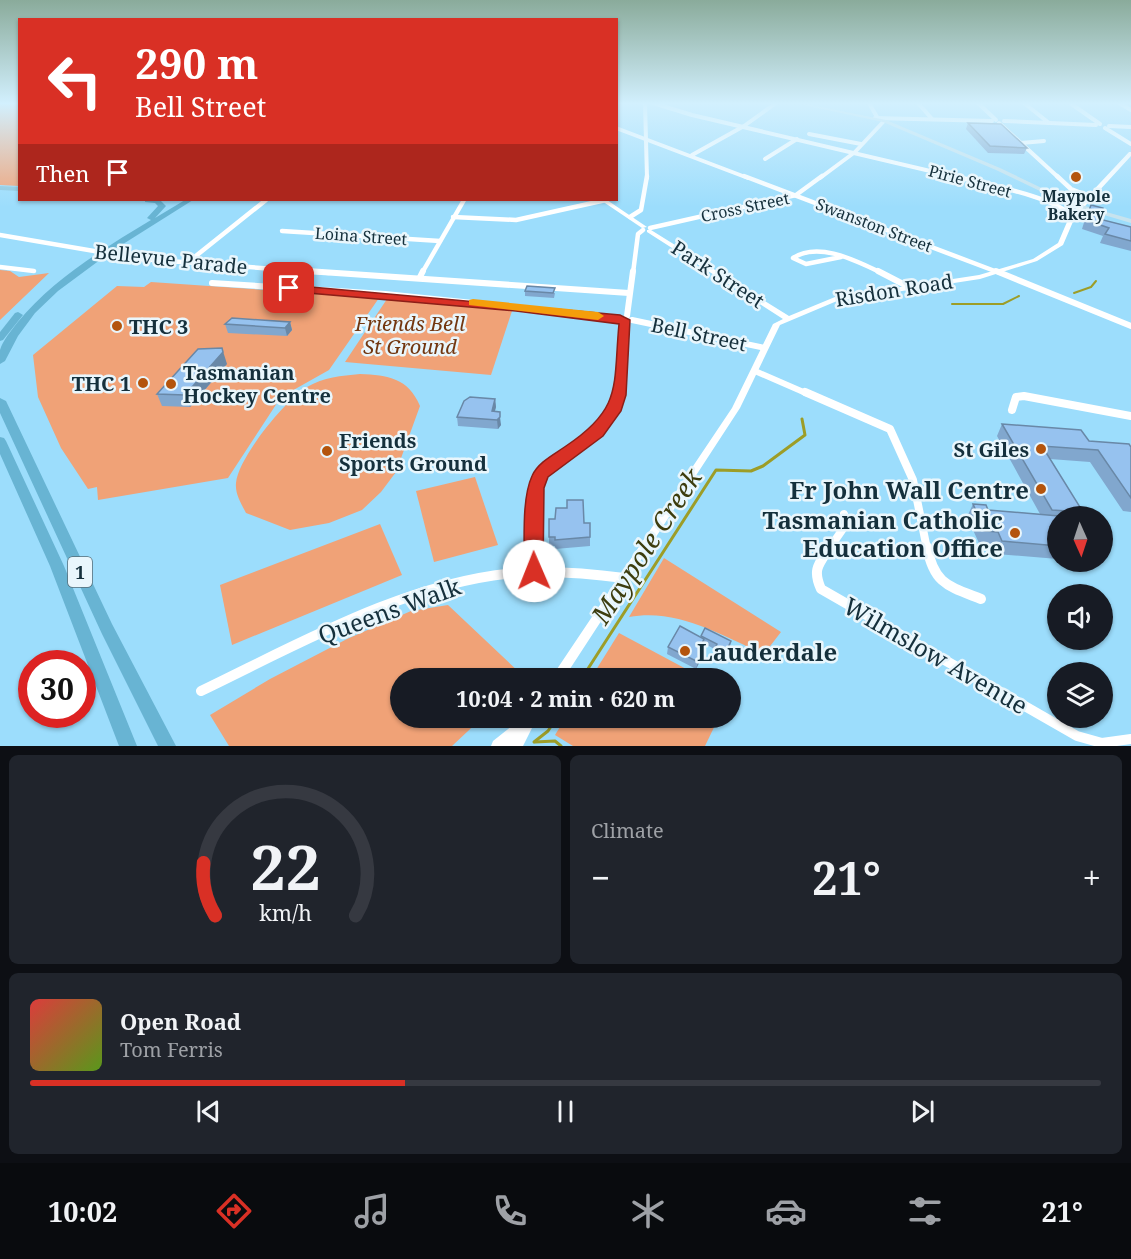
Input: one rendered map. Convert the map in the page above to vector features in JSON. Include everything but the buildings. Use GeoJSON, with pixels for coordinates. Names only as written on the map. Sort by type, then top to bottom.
{"type":"FeatureCollection","features":[{"type":"Feature","properties":{"kind":"highway"},"geometry":{"type":"LineString","coordinates":[[144,224],[162,206],[157,201]]}},
{"type":"Feature","properties":{"kind":"highway"},"geometry":{"type":"LineString","coordinates":[[116,245],[180,201]]}},
{"type":"Feature","properties":{"kind":"highway"},"geometry":{"type":"LineString","coordinates":[[0,338],[20,312],[49,286],[187,201]]}},
{"type":"Feature","properties":{"kind":"highway"},"geometry":{"type":"LineString","coordinates":[[0,361],[5,345],[26,315],[82,267]]}},
{"type":"Feature","properties":{"kind":"highway","name":"1"},"geometry":{"type":"LineString","coordinates":[[0,401],[107,629],[167,746]]}},
{"type":"Feature","properties":{"kind":"highway","name":"1"},"geometry":{"type":"LineString","coordinates":[[0,441],[57,566],[128,746]]}},
{"type":"Feature","properties":{"kind":"main road"},"geometry":{"type":"LineString","coordinates":[[922,138],[1080,207],[1131,221]]}},
{"type":"Feature","properties":{"kind":"main road"},"geometry":{"type":"LineString","coordinates":[[0,188],[18,189]]}},
{"type":"Feature","properties":{"kind":"street","name":"Swanston Street"},"geometry":{"type":"LineString","coordinates":[[645,138],[997,272],[1131,326]]}},
{"type":"Feature","properties":{"kind":"street"},"geometry":{"type":"LineString","coordinates":[[692,155],[722,138]]}},
{"type":"Feature","properties":{"kind":"street","name":"Pirie Street"},"geometry":{"type":"LineString","coordinates":[[793,138],[1056,204],[1072,216]]}},
{"type":"Feature","properties":{"kind":"street"},"geometry":{"type":"LineString","coordinates":[[829,138],[861,144]]}},
{"type":"Feature","properties":{"kind":"street","name":"Cross Street"},"geometry":{"type":"LineString","coordinates":[[646,229],[796,195],[855,152],[867,138]]}},
{"type":"Feature","properties":{"kind":"street"},"geometry":{"type":"LineString","coordinates":[[1016,138],[1071,189],[1091,197]]}},
{"type":"Feature","properties":{"kind":"street"},"geometry":{"type":"LineString","coordinates":[[630,217],[641,210],[648,171],[648,139]]}},
{"type":"Feature","properties":{"kind":"street"},"geometry":{"type":"LineString","coordinates":[[765,159],[798,139]]}},
{"type":"Feature","properties":{"kind":"street"},"geometry":{"type":"LineString","coordinates":[[1021,142],[1044,141]]}},
{"type":"Feature","properties":{"kind":"street","name":"Risdon Road"},"geometry":{"type":"LineString","coordinates":[[564,668],[736,408],[777,324],[835,299],[997,272],[1050,252],[1061,244],[1072,216],[1131,153]]}},
{"type":"Feature","properties":{"kind":"street"},"geometry":{"type":"LineString","coordinates":[[187,263],[265,201]]}},
{"type":"Feature","properties":{"kind":"street"},"geometry":{"type":"LineString","coordinates":[[420,277],[463,201]]}},
{"type":"Feature","properties":{"kind":"street"},"geometry":{"type":"LineString","coordinates":[[453,217],[516,220],[601,201]]}},
{"type":"Feature","properties":{"kind":"street","name":"Park Street"},"geometry":{"type":"LineString","coordinates":[[606,201],[646,229],[787,318]]}},
{"type":"Feature","properties":{"kind":"street"},"geometry":{"type":"LineString","coordinates":[[534,571],[533,547],[538,481],[541,475],[553,463],[597,432],[614,411],[619,395],[629,293],[638,234],[646,229]]}},
{"type":"Feature","properties":{"kind":"street","name":"Loina Street"},"geometry":{"type":"LineString","coordinates":[[282,231],[440,241]]}},
{"type":"Feature","properties":{"kind":"street","name":"Bellevue Parade"},"geometry":{"type":"LineString","coordinates":[[0,235],[141,259],[397,279],[420,277],[629,293]]}},
{"type":"Feature","properties":{"kind":"street"},"geometry":{"type":"LineString","coordinates":[[841,257],[806,264],[793,258],[799,253],[829,252],[841,257],[907,286]]}},
{"type":"Feature","properties":{"kind":"street"},"geometry":{"type":"LineString","coordinates":[[0,267],[34,271]]}},
{"type":"Feature","properties":{"kind":"street","name":"Bell Street"},"geometry":{"type":"LineString","coordinates":[[212,283],[368,293],[626,319],[765,348]]}},
{"type":"Feature","properties":{"kind":"street"},"geometry":{"type":"LineString","coordinates":[[755,371],[890,429],[913,480],[931,569],[948,586],[981,599]]}},
{"type":"Feature","properties":{"kind":"street"},"geometry":{"type":"LineString","coordinates":[[1012,410],[1016,397],[1024,396],[1131,416]]}},
{"type":"Feature","properties":{"kind":"street","name":"Wilmslow Avenue"},"geometry":{"type":"LineString","coordinates":[[844,514],[847,523],[817,567],[815,576],[821,589],[1077,736],[1102,743],[1131,739]]}},
{"type":"Feature","properties":{"kind":"street","name":"Queens Walk"},"geometry":{"type":"LineString","coordinates":[[201,691],[330,630],[427,591],[470,580],[534,571],[624,578]]}},
{"type":"Feature","properties":{"kind":"street"},"geometry":{"type":"LineString","coordinates":[[498,746],[519,728]]}},
{"type":"Feature","properties":{"kind":"street"},"geometry":{"type":"LineString","coordinates":[[516,746],[525,728]]}},
{"type":"Feature","properties":{"kind":"green space"},"geometry":{"type":"Polygon","coordinates":[[[0,138],[18,138],[18,186],[0,185],[0,138]]]}},
{"type":"Feature","properties":{"kind":"green space"},"geometry":{"type":"Polygon","coordinates":[[[0,270],[10,271],[19,277],[49,273],[0,320],[0,270]]]}},
{"type":"Feature","properties":{"kind":"green space","name":"Tasmanian Hockey Centre"},"geometry":{"type":"Polygon","coordinates":[[[151,282],[379,298],[329,370],[281,397],[228,478],[98,500],[97,487],[88,489],[61,448],[38,397],[33,355],[117,286],[144,287],[151,282]]]}},
{"type":"Feature","properties":{"kind":"green space","name":"Friends Bell St Ground"},"geometry":{"type":"Polygon","coordinates":[[[387,299],[512,311],[491,375],[345,362],[387,299]]]}},
{"type":"Feature","properties":{"kind":"green space","name":"Friends Sports Ground"},"geometry":{"type":"Polygon","coordinates":[[[360,374],[380,375],[396,380],[410,389],[420,406],[396,472],[381,492],[362,510],[329,523],[290,530],[246,513],[236,491],[236,483],[245,459],[264,430],[287,404],[307,387],[320,381],[360,374]]]}},
{"type":"Feature","properties":{"kind":"green space"},"geometry":{"type":"Polygon","coordinates":[[[475,477],[498,545],[434,562],[416,491],[475,477]]]}},
{"type":"Feature","properties":{"kind":"green space"},"geometry":{"type":"Polygon","coordinates":[[[380,524],[402,575],[232,645],[220,585],[380,524]]]}},
{"type":"Feature","properties":{"kind":"green space"},"geometry":{"type":"Polygon","coordinates":[[[664,558],[781,632],[764,654],[682,620],[665,616],[629,617],[664,558]]]}},
{"type":"Feature","properties":{"kind":"green space"},"geometry":{"type":"Polygon","coordinates":[[[448,605],[515,668],[390,668],[390,728],[471,728],[452,746],[229,746],[210,715],[270,679],[347,639],[411,611],[448,605]]]}},
{"type":"Feature","properties":{"kind":"green space"},"geometry":{"type":"Polygon","coordinates":[[[619,633],[684,668],[597,668],[619,633]]]}},
{"type":"Feature","properties":{"kind":"green space"},"geometry":{"type":"Polygon","coordinates":[[[559,728],[714,728],[705,746],[573,746],[555,735],[559,728]]]}},
{"type":"Feature","properties":{"kind":"waterway","name":"Maypole Creek"},"geometry":{"type":"LineString","coordinates":[[1074,293],[1091,287],[1096,281]]}},
{"type":"Feature","properties":{"kind":"waterway","name":"Maypole Creek"},"geometry":{"type":"LineString","coordinates":[[952,304],[1003,304],[1019,296]]}},
{"type":"Feature","properties":{"kind":"waterway","name":"Maypole Creek"},"geometry":{"type":"LineString","coordinates":[[588,668],[716,470],[751,471],[763,466],[805,435],[802,419]]}},
{"type":"Feature","properties":{"kind":"waterway","name":"Maypole Creek"},"geometry":{"type":"LineString","coordinates":[[534,742],[550,728]]}},
{"type":"Feature","properties":{"kind":"waterway"},"geometry":{"type":"LineString","coordinates":[[535,742],[555,741],[561,746]]}},
{"type":"Feature","properties":{"kind":"slow traffic"},"geometry":{"type":"LineString","coordinates":[[473,303],[598,316]]}},
{"type":"Feature","properties":{"kind":"place","name":"Maypole Bakery"},"geometry":{"type":"Point","coordinates":[1076,177]}},
{"type":"Feature","properties":{"kind":"place","name":"THC 3"},"geometry":{"type":"Point","coordinates":[117,326]}},
{"type":"Feature","properties":{"kind":"place","name":"THC 1"},"geometry":{"type":"Point","coordinates":[143,383]}},
{"type":"Feature","properties":{"kind":"place","name":"Tasmanian Hockey Centre"},"geometry":{"type":"Point","coordinates":[171,384]}},
{"type":"Feature","properties":{"kind":"place","name":"St Giles"},"geometry":{"type":"Point","coordinates":[1041,449]}},
{"type":"Feature","properties":{"kind":"place","name":"Friends Sports Ground"},"geometry":{"type":"Point","coordinates":[327,451]}},
{"type":"Feature","properties":{"kind":"place","name":"Fr John Wall Centre"},"geometry":{"type":"Point","coordinates":[1041,489]}},
{"type":"Feature","properties":{"kind":"place","name":"Tasmanian Catholic Education Office"},"geometry":{"type":"Point","coordinates":[1015,533]}},
{"type":"Feature","properties":{"kind":"place","name":"Lauderdale"},"geometry":{"type":"Point","coordinates":[685,651]}},
{"type":"Feature","properties":{"kind":"route"},"geometry":{"type":"LineString","coordinates":[[289,288],[516,307],[620,318],[626,323],[619,395],[614,411],[606,424],[597,432],[553,463],[541,475],[536,488],[534,571]]}}]}
